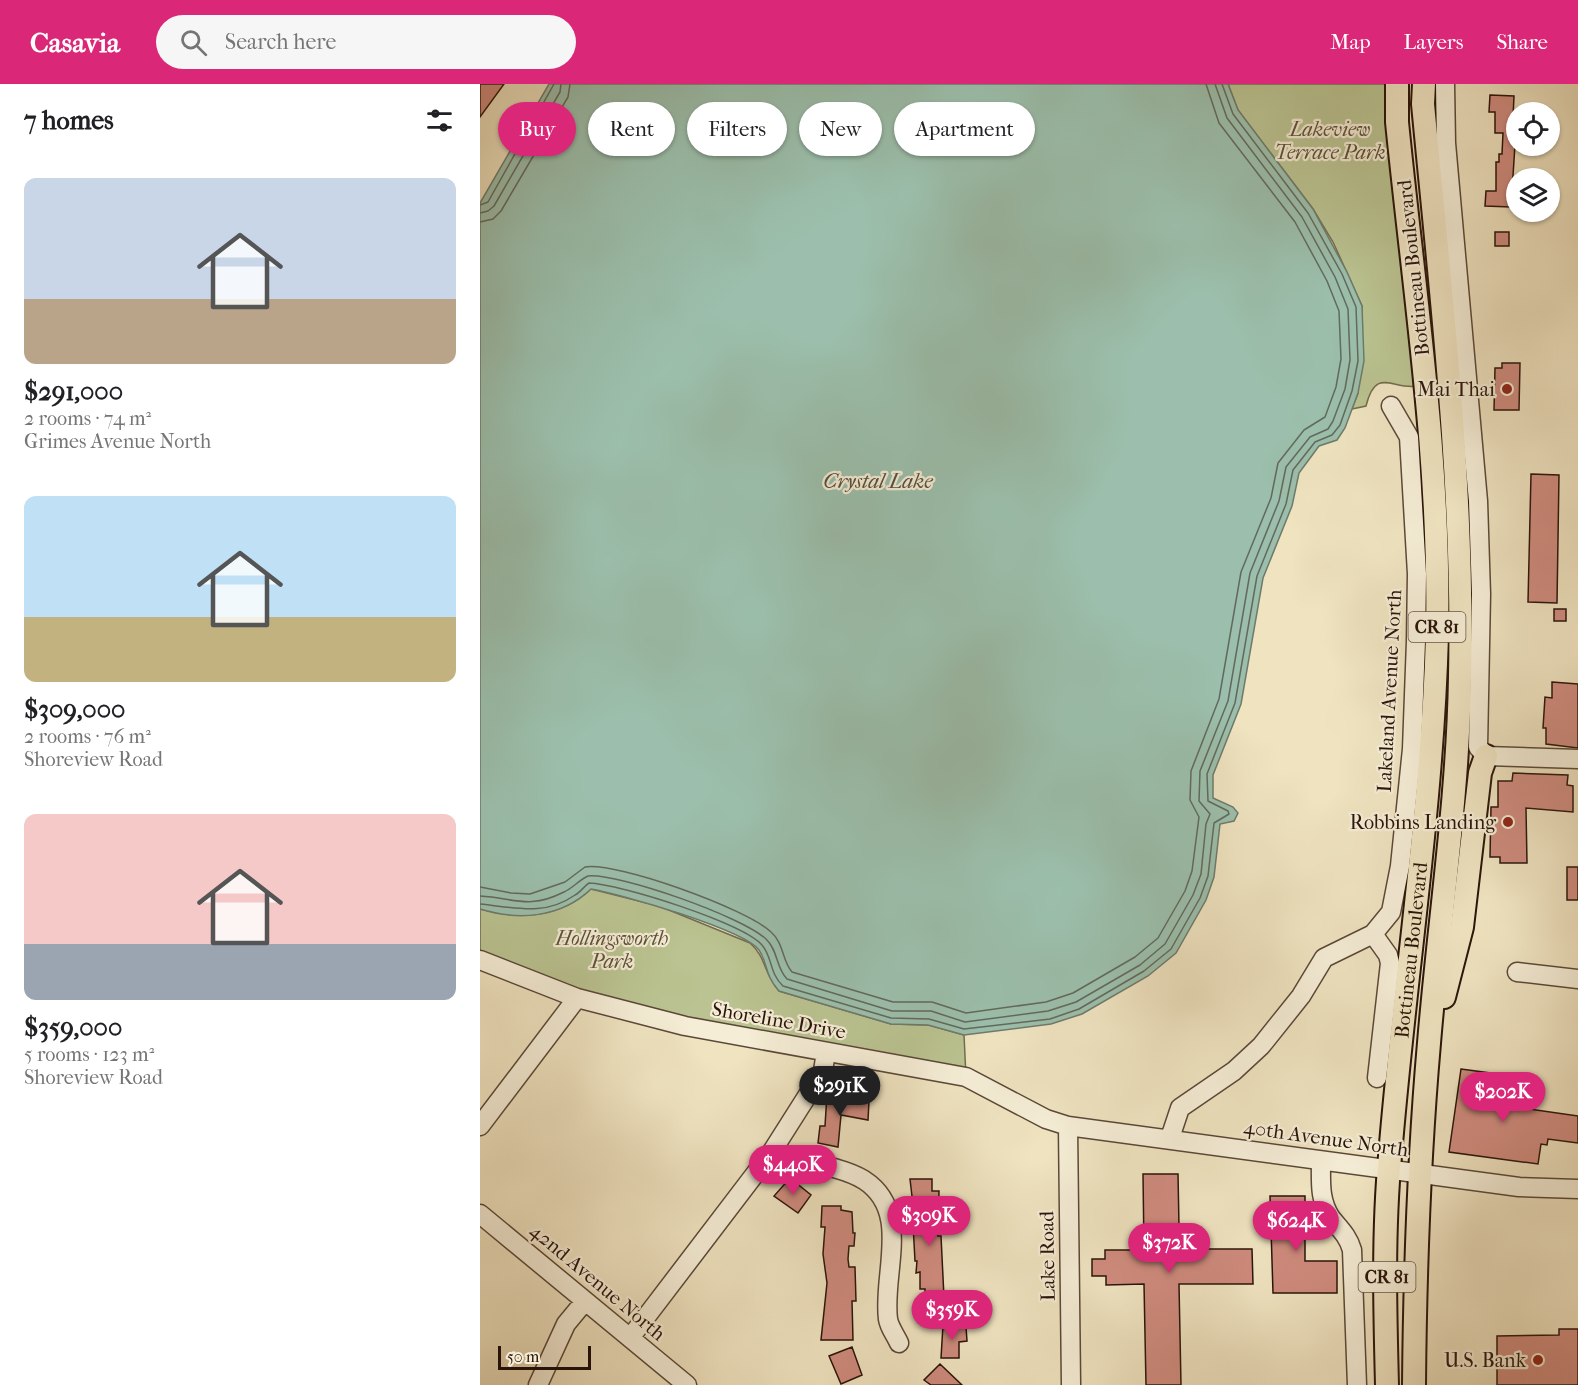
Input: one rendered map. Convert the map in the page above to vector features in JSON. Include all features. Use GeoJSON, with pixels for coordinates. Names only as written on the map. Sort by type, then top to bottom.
{"type":"FeatureCollection","features":[{"type":"Feature","properties":{"kind":"main road","name":"Bottineau Boulevard"},"geometry":{"type":"LineString","coordinates":[[1387,1385],[1389,1169],[1399,1051],[1427,798],[1437,634],[1435,515],[1430,431],[1397,122],[1397,84]]}},
{"type":"Feature","properties":{"kind":"main road","name":"Bottineau Boulevard"},"geometry":{"type":"LineString","coordinates":[[1414,1385],[1420,1173],[1429,1044],[1458,737],[1461,606],[1453,442],[1423,104],[1424,84]]}},
{"type":"Feature","properties":{"kind":"main road"},"geometry":{"type":"LineString","coordinates":[[1429,1044],[1462,927],[1480,773],[1486,756]]}},
{"type":"Feature","properties":{"kind":"street"},"geometry":{"type":"LineString","coordinates":[[1445,84],[1446,143],[1479,501],[1481,602],[1478,747],[1486,756],[1578,759]]}},
{"type":"Feature","properties":{"kind":"street","name":"Lakeland Avenue North"},"geometry":{"type":"LineString","coordinates":[[1373,934],[1391,912],[1400,866],[1412,749],[1416,641],[1417,574],[1409,437],[1391,406]]}},
{"type":"Feature","properties":{"kind":"street"},"geometry":{"type":"LineString","coordinates":[[1170,1138],[1180,1108],[1234,1071],[1261,1047],[1290,1012],[1324,958],[1373,934],[1388,955],[1390,963],[1377,1078]]}},
{"type":"Feature","properties":{"kind":"street","name":"Shoreline Drive"},"geometry":{"type":"LineString","coordinates":[[480,960],[577,998],[685,1026],[966,1077],[1046,1119],[1068,1125]]}},
{"type":"Feature","properties":{"kind":"street"},"geometry":{"type":"LineString","coordinates":[[1517,972],[1578,979]]}},
{"type":"Feature","properties":{"kind":"street"},"geometry":{"type":"LineString","coordinates":[[480,1126],[577,998]]}},
{"type":"Feature","properties":{"kind":"street"},"geometry":{"type":"LineString","coordinates":[[630,1338],[771,1153],[823,1071],[826,1052]]}},
{"type":"Feature","properties":{"kind":"street","name":"40th Avenue North"},"geometry":{"type":"LineString","coordinates":[[1068,1125],[1519,1187],[1578,1189]]}},
{"type":"Feature","properties":{"kind":"street","name":"Lake Road"},"geometry":{"type":"LineString","coordinates":[[1068,1125],[1071,1385]]}},
{"type":"Feature","properties":{"kind":"street"},"geometry":{"type":"LineString","coordinates":[[771,1153],[850,1174],[864,1180],[885,1203],[891,1233],[888,1320],[899,1343]]}},
{"type":"Feature","properties":{"kind":"street"},"geometry":{"type":"LineString","coordinates":[[1321,1161],[1322,1198],[1332,1218],[1349,1239],[1352,1250],[1357,1385]]}},
{"type":"Feature","properties":{"kind":"street","name":"42nd Avenue North"},"geometry":{"type":"LineString","coordinates":[[480,1215],[687,1385]]}},
{"type":"Feature","properties":{"kind":"street"},"geometry":{"type":"LineString","coordinates":[[538,1385],[566,1324],[585,1301]]}},
{"type":"Feature","properties":{"kind":"green space","name":"Lakeview Terrace Park"},"geometry":{"type":"Polygon","coordinates":[[[1228,84],[1387,84],[1387,136],[1417,386],[1380,383],[1370,394],[1366,406],[1352,409],[1358,393],[1362,306],[1333,242],[1313,209],[1238,110],[1228,84]]]}},
{"type":"Feature","properties":{"kind":"green space","name":"Hollingsworth Park"},"geometry":{"type":"Polygon","coordinates":[[[591,889],[659,906],[750,943],[759,954],[779,991],[891,1024],[929,1025],[964,1035],[966,1077],[685,1026],[480,960],[480,909],[510,915],[539,914],[566,906],[591,889]]]}},
{"type":"Feature","properties":{"kind":"water","name":"Crystal Lake"},"geometry":{"type":"Polygon","coordinates":[[[549,84],[1228,84],[1238,110],[1313,209],[1347,272],[1362,306],[1364,361],[1358,393],[1345,428],[1337,440],[1319,446],[1299,473],[1292,506],[1263,578],[1241,704],[1213,775],[1213,798],[1233,807],[1238,813],[1234,821],[1220,824],[1214,877],[1206,900],[1176,953],[1148,976],[1082,1014],[1051,1024],[964,1035],[928,1025],[891,1024],[779,991],[768,974],[759,950],[748,942],[706,923],[627,898],[591,889],[566,906],[538,914],[509,915],[480,909],[480,203],[507,156],[576,156],[576,102],[539,102],[549,84]]]}},
{"type":"Feature","properties":{"kind":"building"},"geometry":{"type":"Polygon","coordinates":[[[480,84],[504,84],[480,117],[480,84]]]}},
{"type":"Feature","properties":{"kind":"building"},"geometry":{"type":"Polygon","coordinates":[[[1490,95],[1514,96],[1514,102],[1506,102],[1506,156],[1514,156],[1514,168],[1506,168],[1506,207],[1485,206],[1486,191],[1496,191],[1496,162],[1499,162],[1499,154],[1502,154],[1503,133],[1495,133],[1495,112],[1489,112],[1490,95]]]}},
{"type":"Feature","properties":{"kind":"building"},"geometry":{"type":"Polygon","coordinates":[[[1495,232],[1509,232],[1509,246],[1495,246],[1495,232]]]}},
{"type":"Feature","properties":{"kind":"building","name":"Mai Thai"},"geometry":{"type":"Polygon","coordinates":[[[1502,363],[1520,363],[1519,410],[1494,410],[1495,368],[1502,368],[1502,363]]]}},
{"type":"Feature","properties":{"kind":"building"},"geometry":{"type":"Polygon","coordinates":[[[1531,474],[1559,475],[1557,603],[1528,602],[1531,474]]]}},
{"type":"Feature","properties":{"kind":"building"},"geometry":{"type":"Polygon","coordinates":[[[1554,609],[1566,609],[1566,621],[1554,621],[1554,609]]]}},
{"type":"Feature","properties":{"kind":"building"},"geometry":{"type":"Polygon","coordinates":[[[1552,682],[1578,684],[1578,748],[1546,744],[1546,728],[1543,728],[1545,697],[1552,698],[1552,682]]]}},
{"type":"Feature","properties":{"kind":"building","name":"Robbins Landing"},"geometry":{"type":"Polygon","coordinates":[[[1513,773],[1568,775],[1567,785],[1573,786],[1573,812],[1526,808],[1527,863],[1500,863],[1500,857],[1490,857],[1491,807],[1498,807],[1498,781],[1512,781],[1513,773]]]}},
{"type":"Feature","properties":{"kind":"building"},"geometry":{"type":"Polygon","coordinates":[[[1567,867],[1578,867],[1578,900],[1567,900],[1567,867]]]}},
{"type":"Feature","properties":{"kind":"building"},"geometry":{"type":"Polygon","coordinates":[[[1461,1069],[1505,1075],[1501,1105],[1578,1116],[1578,1143],[1548,1139],[1547,1145],[1541,1144],[1538,1164],[1449,1152],[1461,1069]]]}},
{"type":"Feature","properties":{"kind":"building"},"geometry":{"type":"Polygon","coordinates":[[[827,1094],[869,1101],[868,1120],[841,1115],[838,1147],[818,1143],[820,1126],[825,1126],[827,1094]]]}},
{"type":"Feature","properties":{"kind":"building"},"geometry":{"type":"Polygon","coordinates":[[[1143,1174],[1178,1174],[1179,1226],[1193,1239],[1184,1249],[1252,1249],[1253,1284],[1179,1284],[1181,1385],[1146,1385],[1144,1284],[1106,1285],[1106,1276],[1092,1276],[1092,1259],[1105,1259],[1105,1250],[1144,1250],[1143,1174]]]}},
{"type":"Feature","properties":{"kind":"building"},"geometry":{"type":"Polygon","coordinates":[[[790,1178],[811,1195],[798,1213],[774,1196],[790,1178]]]}},
{"type":"Feature","properties":{"kind":"building"},"geometry":{"type":"Polygon","coordinates":[[[910,1179],[932,1179],[932,1191],[939,1191],[938,1236],[941,1236],[945,1318],[925,1318],[925,1289],[920,1289],[920,1272],[916,1273],[913,1224],[917,1224],[919,1205],[913,1205],[910,1179]]]}},
{"type":"Feature","properties":{"kind":"building"},"geometry":{"type":"Polygon","coordinates":[[[1270,1196],[1305,1196],[1305,1261],[1337,1261],[1337,1293],[1273,1293],[1270,1196]]]}},
{"type":"Feature","properties":{"kind":"building"},"geometry":{"type":"Polygon","coordinates":[[[822,1206],[841,1206],[841,1210],[852,1212],[854,1246],[849,1246],[848,1259],[849,1267],[855,1267],[856,1301],[852,1301],[853,1340],[821,1340],[827,1283],[823,1254],[825,1227],[821,1227],[822,1206]]]}},
{"type":"Feature","properties":{"kind":"building"},"geometry":{"type":"Polygon","coordinates":[[[943,1325],[966,1327],[967,1341],[959,1342],[959,1358],[941,1358],[943,1325]]]}},
{"type":"Feature","properties":{"kind":"building","name":"U.S. Bank"},"geometry":{"type":"Polygon","coordinates":[[[1559,1329],[1578,1329],[1578,1385],[1497,1385],[1497,1336],[1559,1335],[1559,1329]]]}},
{"type":"Feature","properties":{"kind":"building"},"geometry":{"type":"Polygon","coordinates":[[[852,1347],[862,1375],[841,1384],[829,1356],[852,1347]]]}},
{"type":"Feature","properties":{"kind":"building"},"geometry":{"type":"Polygon","coordinates":[[[940,1364],[962,1385],[931,1385],[924,1380],[940,1364]]]}},
{"type":"Feature","properties":{"kind":"place","name":"Mai Thai"},"geometry":{"type":"Point","coordinates":[1507,389]}},
{"type":"Feature","properties":{"kind":"place","name":"Robbins Landing"},"geometry":{"type":"Point","coordinates":[1508,822]}},
{"type":"Feature","properties":{"kind":"place","name":"U.S. Bank"},"geometry":{"type":"Point","coordinates":[1538,1360]}}]}
